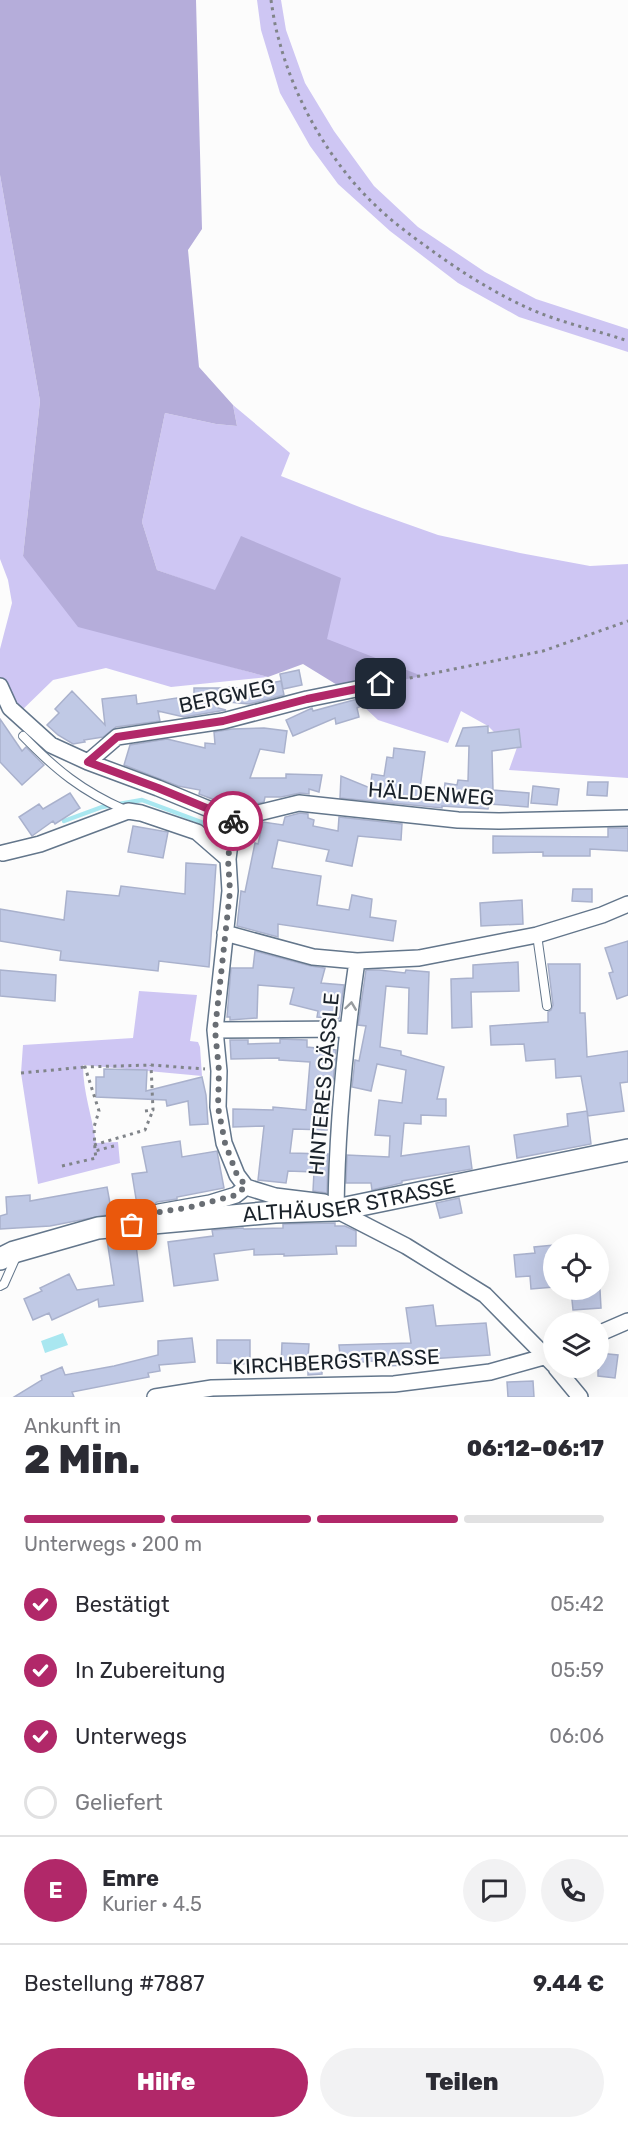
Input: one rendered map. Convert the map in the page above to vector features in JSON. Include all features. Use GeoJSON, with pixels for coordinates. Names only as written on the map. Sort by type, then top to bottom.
{"type":"FeatureCollection","features":[{"type":"Feature","properties":{"kind":"street","name":"BERGWEG"},"geometry":{"type":"LineString","coordinates":[[88,762],[117,737],[223,721],[307,699],[381,684]]}},
{"type":"Feature","properties":{"kind":"street"},"geometry":{"type":"LineString","coordinates":[[0,686],[10,708],[51,745],[88,762],[233,819],[228,859],[230,891],[215,1030],[219,1071],[218,1107],[225,1143],[237,1175],[246,1186],[275,1196],[324,1202],[406,1246],[484,1295],[543,1352]]}},
{"type":"Feature","properties":{"kind":"street","name":"HÄLDENWEG"},"geometry":{"type":"LineString","coordinates":[[233,819],[299,803],[458,820],[628,818]]}},
{"type":"Feature","properties":{"kind":"street"},"geometry":{"type":"LineString","coordinates":[[3,852],[40,844],[128,811],[141,813],[197,832],[228,859]]}},
{"type":"Feature","properties":{"kind":"street"},"geometry":{"type":"LineString","coordinates":[[225,933],[313,957],[357,961],[419,958],[537,935],[602,915],[628,904]]}},
{"type":"Feature","properties":{"kind":"street","name":"HINTERES GÄSSLE"},"geometry":{"type":"LineString","coordinates":[[336,1210],[337,1149],[347,1029],[357,961]]}},
{"type":"Feature","properties":{"kind":"street"},"geometry":{"type":"LineString","coordinates":[[215,1030],[347,1029]]}},
{"type":"Feature","properties":{"kind":"street","name":"ALTHÄUSER STRASSE"},"geometry":{"type":"LineString","coordinates":[[0,1259],[19,1250],[98,1228],[275,1212],[336,1210],[627,1147]]}},
{"type":"Feature","properties":{"kind":"street"},"geometry":{"type":"LineString","coordinates":[[148,1223],[159,1212],[210,1203],[236,1195],[246,1186]]}},
{"type":"Feature","properties":{"kind":"street"},"geometry":{"type":"LineString","coordinates":[[609,1329],[628,1321]]}},
{"type":"Feature","properties":{"kind":"street","name":"KIRCHBERGSTRASSE"},"geometry":{"type":"LineString","coordinates":[[155,1397],[212,1388],[394,1384],[543,1363]]}},
{"type":"Feature","properties":{"kind":"street"},"geometry":{"type":"LineString","coordinates":[[565,1378],[580,1397]]}},
{"type":"Feature","properties":{"kind":"lane"},"geometry":{"type":"LineString","coordinates":[[23,736],[59,772],[107,802],[128,811]]}},
{"type":"Feature","properties":{"kind":"lane"},"geometry":{"type":"LineString","coordinates":[[537,935],[547,1006]]}},
{"type":"Feature","properties":{"kind":"lane"},"geometry":{"type":"LineString","coordinates":[[0,1286],[4,1284],[19,1250]]}},
{"type":"Feature","properties":{"kind":"path"},"geometry":{"type":"LineString","coordinates":[[271,0],[291,79],[330,152],[373,204],[460,271],[529,309],[628,341]]}},
{"type":"Feature","properties":{"kind":"path"},"geometry":{"type":"LineString","coordinates":[[381,684],[543,651],[628,621]]}},
{"type":"Feature","properties":{"kind":"path"},"geometry":{"type":"LineString","coordinates":[[21,1073],[85,1067],[151,1065],[219,1071]]}},
{"type":"Feature","properties":{"kind":"path"},"geometry":{"type":"LineString","coordinates":[[94,1145],[145,1130],[153,1110],[151,1065]]}},
{"type":"Feature","properties":{"kind":"path"},"geometry":{"type":"LineString","coordinates":[[62,1166],[96,1158],[94,1127],[99,1111],[85,1067]]}},
{"type":"Feature","properties":{"kind":"path"},"geometry":{"type":"LineString","coordinates":[[145,1111],[153,1110]]}},
{"type":"Feature","properties":{"kind":"path"},"geometry":{"type":"LineString","coordinates":[[95,1151],[114,1146]]}},
{"type":"Feature","properties":{"kind":"shaded area"},"geometry":{"type":"Polygon","coordinates":[[[0,0],[196,0],[202,229],[188,250],[199,367],[233,405],[237,426],[165,413],[142,522],[157,570],[215,590],[241,536],[341,578],[327,639],[422,676],[347,691],[303,664],[268,677],[78,627],[23,556],[40,401],[0,175],[0,0]]]}},
{"type":"Feature","properties":{"kind":"shaded area"},"geometry":{"type":"Polygon","coordinates":[[[257,0],[281,0],[286,30],[305,83],[334,131],[374,186],[418,227],[485,272],[536,299],[628,329],[628,352],[519,317],[458,283],[390,231],[338,184],[310,146],[280,93],[261,30],[257,0]]]}},
{"type":"Feature","properties":{"kind":"shaded area"},"geometry":{"type":"Polygon","coordinates":[[[0,175],[40,401],[23,556],[218,663],[268,677],[171,687],[106,668],[53,680],[17,715],[0,686],[0,649],[12,603],[8,580],[0,559],[0,175]]]}},
{"type":"Feature","properties":{"kind":"shaded area"},"geometry":{"type":"Polygon","coordinates":[[[233,405],[290,453],[281,476],[438,535],[590,566],[628,564],[628,778],[509,770],[520,739],[519,729],[494,732],[488,726],[461,711],[448,743],[378,720],[347,691],[327,639],[215,591],[157,570],[142,522],[165,413],[237,426],[233,405]]]}},
{"type":"Feature","properties":{"kind":"shaded area"},"geometry":{"type":"Polygon","coordinates":[[[139,991],[197,995],[190,1041],[198,1042],[200,1047],[202,1076],[83,1065],[84,1085],[96,1143],[118,1142],[120,1163],[38,1184],[21,1073],[23,1045],[133,1038],[139,991]]]}},
{"type":"Feature","properties":{"kind":"water"},"geometry":{"type":"Polygon","coordinates":[[[63,1333],[68,1345],[45,1353],[41,1341],[63,1333]]]}},
{"type":"Feature","properties":{"kind":"building"},"geometry":{"type":"Polygon","coordinates":[[[299,670],[302,685],[283,689],[280,674],[299,670]]]}},
{"type":"Feature","properties":{"kind":"building"},"geometry":{"type":"Polygon","coordinates":[[[281,681],[284,695],[249,704],[218,701],[218,708],[226,710],[184,717],[158,711],[160,721],[116,727],[103,737],[84,740],[85,742],[73,744],[47,725],[59,713],[55,709],[72,691],[105,725],[102,699],[136,695],[137,704],[177,698],[194,703],[194,688],[229,687],[262,691],[261,685],[281,681]]]}},
{"type":"Feature","properties":{"kind":"building"},"geometry":{"type":"Polygon","coordinates":[[[365,697],[367,703],[357,708],[359,717],[336,724],[335,718],[293,736],[286,720],[312,708],[313,711],[365,697]]]}},
{"type":"Feature","properties":{"kind":"building"},"geometry":{"type":"Polygon","coordinates":[[[0,719],[22,751],[26,747],[44,765],[22,785],[0,762],[0,719]]]}},
{"type":"Feature","properties":{"kind":"building"},"geometry":{"type":"Polygon","coordinates":[[[488,726],[488,733],[519,729],[521,747],[492,751],[493,790],[529,793],[528,807],[489,804],[488,809],[442,806],[442,808],[340,798],[341,776],[370,788],[372,774],[384,776],[387,757],[393,758],[394,748],[425,752],[420,788],[444,792],[445,783],[457,785],[458,780],[468,781],[469,746],[456,746],[463,728],[488,726]]]}},
{"type":"Feature","properties":{"kind":"building"},"geometry":{"type":"Polygon","coordinates":[[[264,728],[287,731],[284,753],[260,749],[250,778],[286,778],[286,774],[322,775],[319,792],[309,789],[309,794],[265,797],[264,802],[236,808],[199,794],[200,790],[178,786],[124,765],[130,745],[167,739],[205,748],[205,743],[215,744],[214,732],[264,728]]]}},
{"type":"Feature","properties":{"kind":"building"},"geometry":{"type":"Polygon","coordinates":[[[588,782],[608,782],[607,796],[587,795],[588,782]]]}},
{"type":"Feature","properties":{"kind":"building"},"geometry":{"type":"Polygon","coordinates":[[[533,786],[559,789],[557,805],[531,803],[533,786]]]}},
{"type":"Feature","properties":{"kind":"building"},"geometry":{"type":"Polygon","coordinates":[[[70,793],[80,808],[55,824],[53,821],[32,836],[19,817],[39,804],[43,809],[70,793]]]}},
{"type":"Feature","properties":{"kind":"building"},"geometry":{"type":"Polygon","coordinates":[[[300,813],[308,814],[308,818],[314,820],[313,826],[338,831],[339,817],[402,824],[401,840],[358,836],[352,866],[326,861],[329,850],[278,840],[272,868],[321,876],[317,905],[349,910],[352,895],[372,899],[370,917],[396,921],[393,941],[278,924],[278,937],[237,926],[241,891],[245,892],[255,843],[258,844],[263,822],[283,825],[285,817],[300,813]]]}},
{"type":"Feature","properties":{"kind":"building"},"geometry":{"type":"Polygon","coordinates":[[[133,826],[168,832],[163,858],[128,852],[133,826]]]}},
{"type":"Feature","properties":{"kind":"building"},"geometry":{"type":"Polygon","coordinates":[[[608,828],[628,828],[628,851],[590,849],[590,856],[543,856],[543,852],[493,853],[493,836],[608,837],[608,828]]]}},
{"type":"Feature","properties":{"kind":"building"},"geometry":{"type":"Polygon","coordinates":[[[186,863],[216,865],[209,967],[159,961],[158,971],[60,960],[61,951],[0,941],[0,909],[64,920],[67,891],[119,896],[121,886],[185,894],[186,863]]]}},
{"type":"Feature","properties":{"kind":"building"},"geometry":{"type":"Polygon","coordinates":[[[573,889],[592,889],[592,902],[572,901],[573,889]]]}},
{"type":"Feature","properties":{"kind":"building"},"geometry":{"type":"Polygon","coordinates":[[[522,900],[523,924],[481,926],[480,903],[522,900]]]}},
{"type":"Feature","properties":{"kind":"building"},"geometry":{"type":"Polygon","coordinates":[[[628,941],[628,995],[617,999],[609,973],[613,972],[605,948],[628,941]]]}},
{"type":"Feature","properties":{"kind":"building"},"geometry":{"type":"Polygon","coordinates":[[[255,951],[325,968],[321,983],[344,985],[339,1019],[317,1017],[318,1011],[290,1004],[294,988],[258,985],[257,1018],[230,1020],[230,1017],[227,1017],[231,968],[253,968],[255,951]]]}},
{"type":"Feature","properties":{"kind":"building"},"geometry":{"type":"Polygon","coordinates":[[[518,962],[519,991],[471,992],[472,1027],[452,1028],[451,979],[473,978],[473,965],[518,962]]]}},
{"type":"Feature","properties":{"kind":"building"},"geometry":{"type":"Polygon","coordinates":[[[548,964],[580,964],[580,1013],[585,1013],[587,1057],[628,1051],[628,1082],[620,1083],[624,1111],[588,1116],[581,1076],[556,1078],[555,1059],[526,1061],[524,1044],[491,1045],[490,1026],[548,1022],[548,1012],[553,1005],[548,964]]]}},
{"type":"Feature","properties":{"kind":"building"},"geometry":{"type":"Polygon","coordinates":[[[0,970],[56,975],[55,1001],[0,996],[0,970]]]}},
{"type":"Feature","properties":{"kind":"building"},"geometry":{"type":"Polygon","coordinates":[[[366,970],[429,972],[427,1034],[408,1033],[409,988],[386,986],[380,1047],[401,1051],[401,1055],[444,1067],[437,1099],[446,1099],[446,1116],[421,1115],[421,1124],[404,1123],[401,1156],[469,1146],[472,1169],[402,1181],[402,1183],[372,1190],[371,1183],[346,1183],[347,1155],[389,1157],[390,1136],[375,1135],[379,1100],[402,1103],[406,1070],[377,1064],[371,1091],[352,1087],[355,1060],[359,1061],[366,1026],[358,1025],[366,970]]]}},
{"type":"Feature","properties":{"kind":"building"},"geometry":{"type":"Polygon","coordinates":[[[280,1039],[307,1040],[307,1047],[336,1050],[333,1083],[329,1085],[327,1130],[293,1129],[290,1153],[328,1154],[327,1193],[313,1191],[314,1172],[288,1171],[286,1183],[258,1180],[264,1126],[233,1127],[233,1109],[273,1110],[273,1107],[306,1110],[310,1062],[279,1060],[279,1058],[231,1059],[230,1040],[248,1040],[248,1044],[280,1043],[280,1039]]]}},
{"type":"Feature","properties":{"kind":"building"},"geometry":{"type":"Polygon","coordinates":[[[104,1069],[147,1070],[146,1091],[202,1077],[208,1124],[190,1125],[188,1101],[167,1106],[166,1100],[96,1097],[96,1077],[104,1077],[104,1069]]]}},
{"type":"Feature","properties":{"kind":"building"},"geometry":{"type":"Polygon","coordinates":[[[587,1111],[591,1144],[517,1158],[514,1135],[568,1126],[567,1114],[587,1111]]]}},
{"type":"Feature","properties":{"kind":"building"},"geometry":{"type":"Polygon","coordinates":[[[180,1141],[182,1157],[217,1151],[224,1188],[157,1202],[148,1209],[138,1211],[132,1174],[147,1172],[142,1147],[180,1141]]]}},
{"type":"Feature","properties":{"kind":"building"},"geometry":{"type":"Polygon","coordinates":[[[107,1187],[112,1214],[50,1226],[0,1229],[0,1216],[7,1214],[6,1197],[30,1195],[30,1201],[107,1187]]]}},
{"type":"Feature","properties":{"kind":"building"},"geometry":{"type":"Polygon","coordinates":[[[459,1198],[462,1213],[440,1218],[436,1203],[459,1198]]]}},
{"type":"Feature","properties":{"kind":"building"},"geometry":{"type":"Polygon","coordinates":[[[335,1223],[335,1226],[345,1226],[356,1231],[356,1246],[336,1246],[337,1254],[254,1255],[254,1249],[214,1254],[218,1280],[174,1286],[168,1242],[213,1236],[212,1230],[283,1228],[283,1224],[335,1223]]]}},
{"type":"Feature","properties":{"kind":"building"},"geometry":{"type":"Polygon","coordinates":[[[135,1237],[143,1301],[99,1307],[98,1299],[52,1320],[49,1313],[33,1320],[24,1299],[42,1291],[40,1288],[69,1274],[77,1290],[114,1285],[107,1240],[135,1237]]]}},
{"type":"Feature","properties":{"kind":"building"},"geometry":{"type":"Polygon","coordinates":[[[543,1246],[543,1288],[531,1289],[530,1276],[516,1277],[514,1255],[535,1253],[534,1247],[543,1246]]]}},
{"type":"Feature","properties":{"kind":"building"},"geometry":{"type":"Polygon","coordinates":[[[572,1300],[601,1300],[601,1308],[573,1310],[572,1300]]]}},
{"type":"Feature","properties":{"kind":"building"},"geometry":{"type":"Polygon","coordinates":[[[433,1305],[436,1326],[486,1323],[490,1355],[413,1360],[413,1365],[384,1366],[384,1360],[341,1364],[339,1345],[411,1343],[406,1308],[433,1305]]]}},
{"type":"Feature","properties":{"kind":"building"},"geometry":{"type":"Polygon","coordinates":[[[192,1338],[195,1362],[159,1365],[160,1371],[148,1373],[149,1377],[72,1392],[74,1397],[14,1397],[42,1380],[41,1376],[62,1367],[65,1375],[114,1366],[158,1355],[158,1341],[192,1338]]]}},
{"type":"Feature","properties":{"kind":"building"},"geometry":{"type":"Polygon","coordinates":[[[217,1340],[250,1340],[250,1364],[217,1363],[217,1340]]]}},
{"type":"Feature","properties":{"kind":"building"},"geometry":{"type":"Polygon","coordinates":[[[282,1343],[309,1344],[308,1358],[322,1358],[322,1374],[308,1375],[308,1367],[281,1366],[282,1343]]]}},
{"type":"Feature","properties":{"kind":"building"},"geometry":{"type":"Polygon","coordinates":[[[609,1354],[618,1355],[615,1378],[609,1377],[609,1354]]]}},
{"type":"Feature","properties":{"kind":"building"},"geometry":{"type":"Polygon","coordinates":[[[533,1381],[534,1397],[508,1397],[507,1382],[533,1381]]]}},
{"type":"Feature","properties":{"kind":"waterway"},"geometry":{"type":"LineString","coordinates":[[64,821],[102,807],[142,800],[209,825]]}},
{"type":"Feature","properties":{"kind":"way so far"},"geometry":{"type":"LineString","coordinates":[[132,1225],[148,1223],[159,1212],[210,1203],[236,1195],[246,1186],[237,1175],[225,1143],[218,1107],[219,1071],[215,1030],[230,891],[228,859],[233,821]]}},
{"type":"Feature","properties":{"kind":"route"},"geometry":{"type":"LineString","coordinates":[[233,821],[233,819],[158,788],[88,762],[117,737],[223,721],[307,699],[381,684]]}}]}
